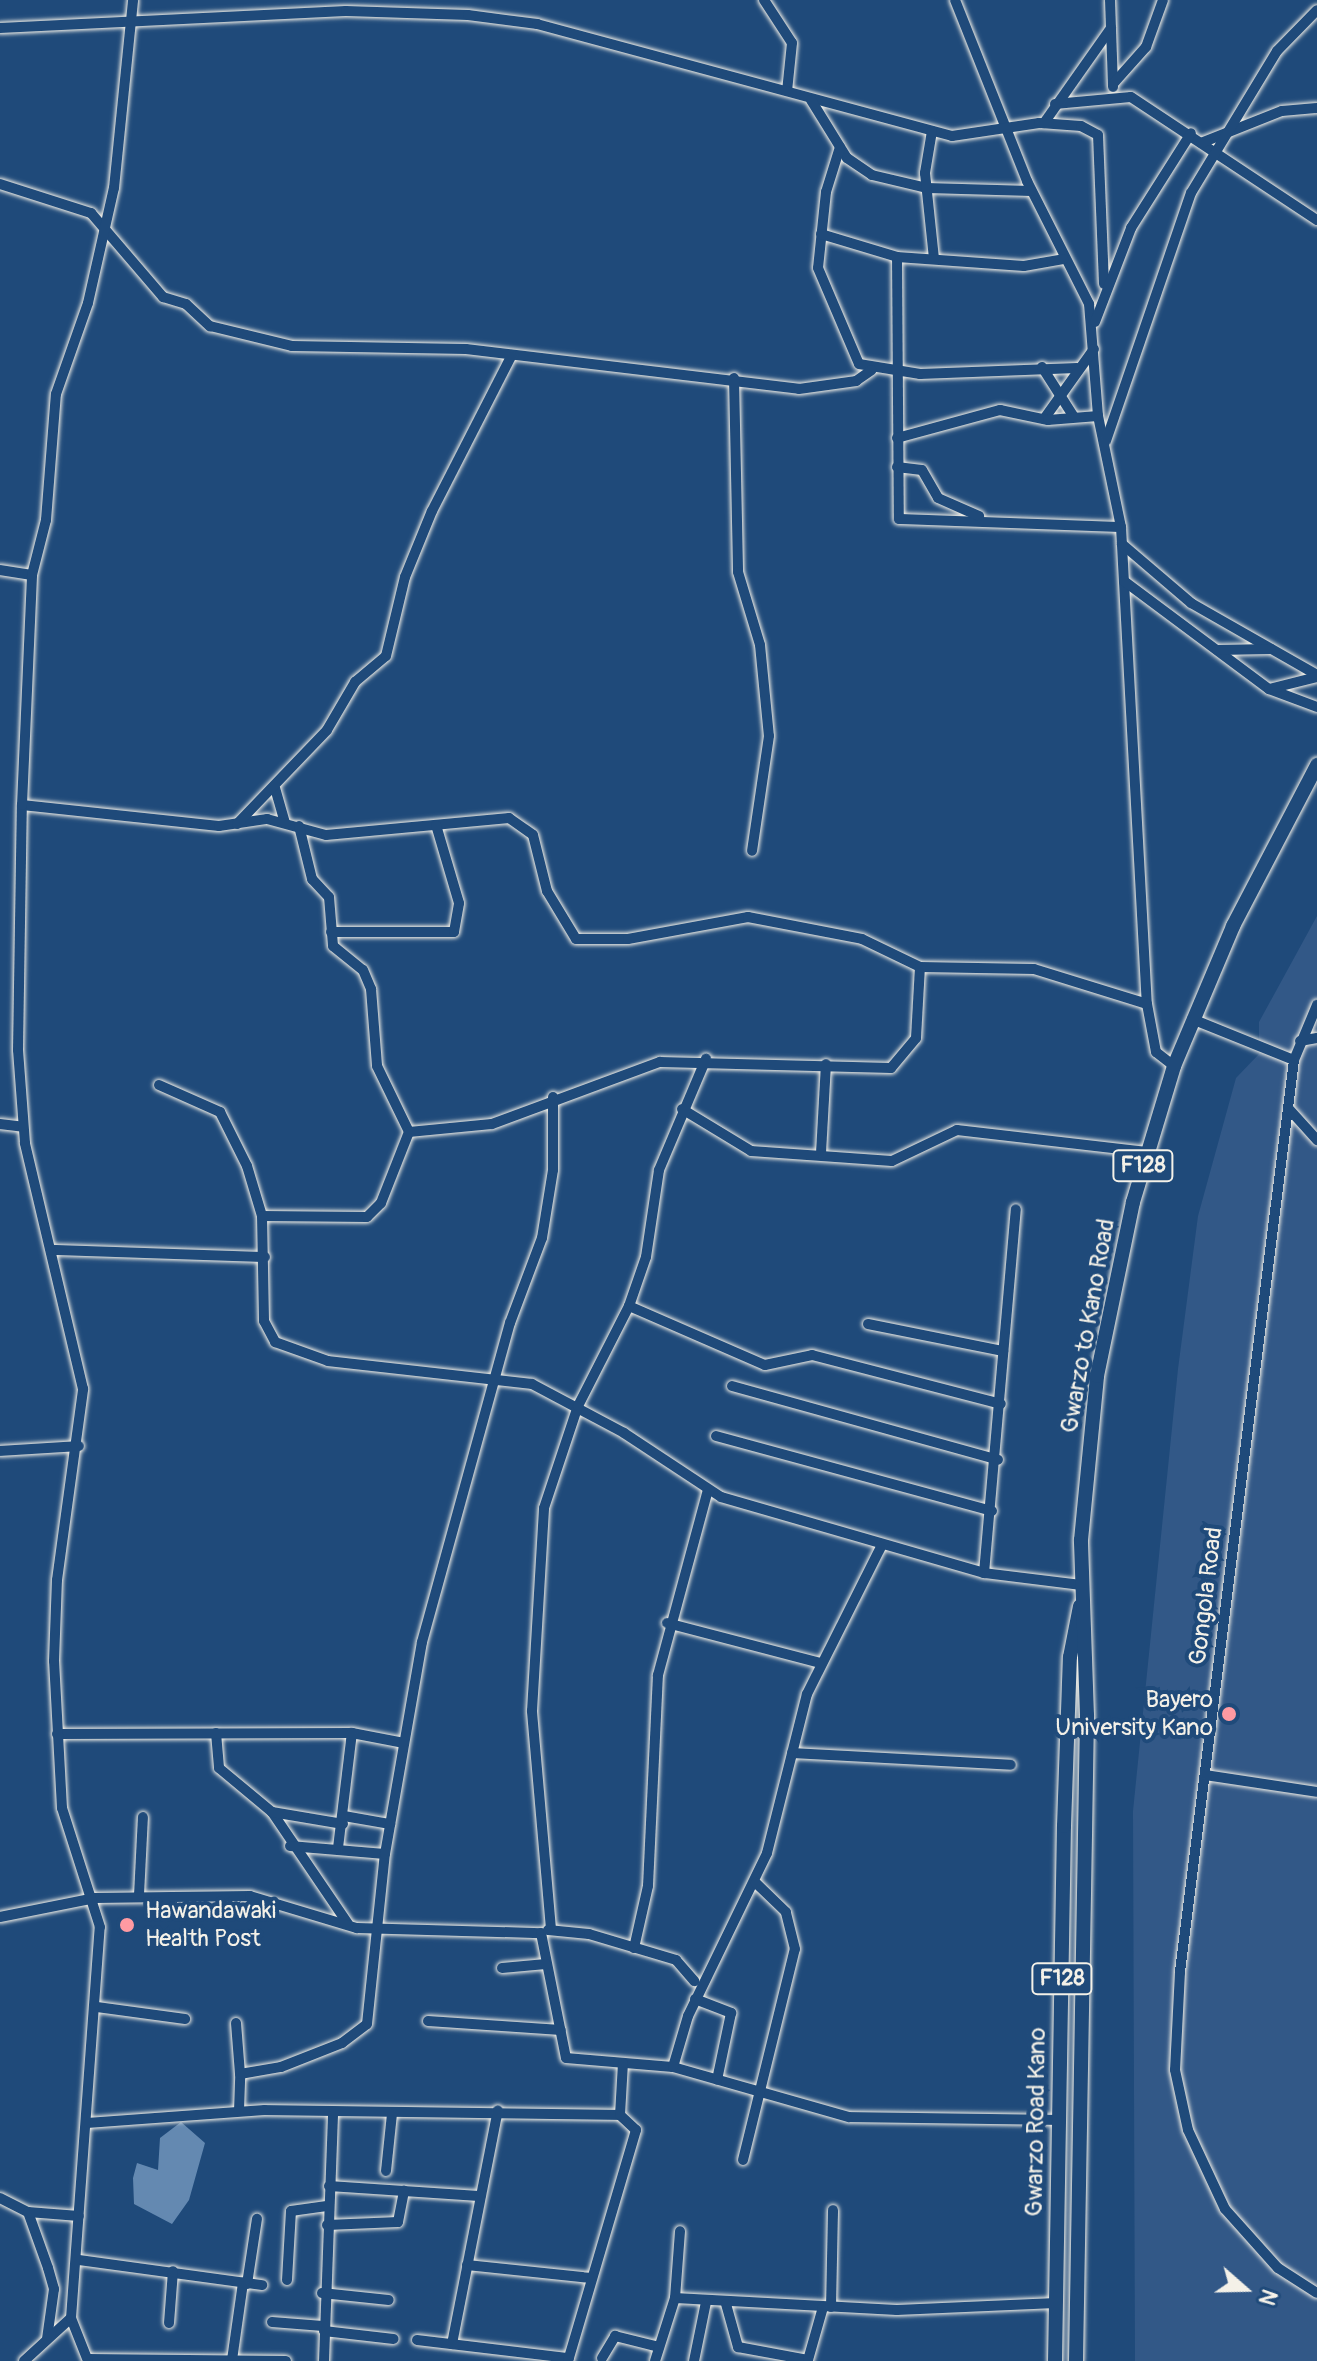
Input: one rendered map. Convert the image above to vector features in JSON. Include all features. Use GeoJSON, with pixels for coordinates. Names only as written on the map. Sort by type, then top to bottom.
{"type":"FeatureCollection","features":[{"type":"Feature","properties":{"kind":"main road","name":"Gwarzo to Kano Road"},"geometry":{"type":"LineString","coordinates":[[1082,1591],[1097,1376],[1147,1152],[1192,1019],[1317,765]]}},
{"type":"Feature","properties":{"kind":"main road","name":"Gwarzo Road Kano"},"geometry":{"type":"LineString","coordinates":[[1055,2361],[1070,1657],[1082,1591]]}},
{"type":"Feature","properties":{"kind":"main road","name":"F128"},"geometry":{"type":"LineString","coordinates":[[1076,2361],[1087,1715],[1082,1591]]}},
{"type":"Feature","properties":{"kind":"street"},"geometry":{"type":"LineString","coordinates":[[133,0],[109,206],[88,303],[58,378],[46,520],[32,575],[22,805],[23,1127],[54,1250],[83,1389],[79,1446],[55,1603],[57,1734],[65,1818],[95,1898],[97,2007],[79,2216],[79,2260],[71,2318],[88,2360],[286,2361]]}},
{"type":"Feature","properties":{"kind":"street"},"geometry":{"type":"LineString","coordinates":[[368,0],[381,11]]}},
{"type":"Feature","properties":{"kind":"street"},"geometry":{"type":"LineString","coordinates":[[764,0],[792,43],[787,91]]}},
{"type":"Feature","properties":{"kind":"street"},"geometry":{"type":"LineString","coordinates":[[955,0],[1031,191],[1063,259],[1089,304],[1098,416],[1106,442],[1121,527],[1147,1004],[1156,1052],[1174,1066]]}},
{"type":"Feature","properties":{"kind":"street"},"geometry":{"type":"LineString","coordinates":[[1110,0],[1113,89]]}},
{"type":"Feature","properties":{"kind":"street"},"geometry":{"type":"LineString","coordinates":[[1055,104],[1113,89],[1146,47],[1163,0]]}},
{"type":"Feature","properties":{"kind":"street"},"geometry":{"type":"LineString","coordinates":[[1106,442],[1170,243],[1214,156],[1287,37],[1317,10]]}},
{"type":"Feature","properties":{"kind":"street"},"geometry":{"type":"LineString","coordinates":[[0,28],[132,26],[381,11],[537,24],[932,131],[1005,131],[1044,123],[1097,132],[1104,284]]}},
{"type":"Feature","properties":{"kind":"street"},"geometry":{"type":"LineString","coordinates":[[1044,123],[1111,28]]}},
{"type":"Feature","properties":{"kind":"street"},"geometry":{"type":"LineString","coordinates":[[1113,89],[1191,133],[1214,156],[1317,220]]}},
{"type":"Feature","properties":{"kind":"street"},"geometry":{"type":"LineString","coordinates":[[811,100],[832,128],[840,147],[872,175],[927,188],[1031,191]]}},
{"type":"Feature","properties":{"kind":"street"},"geometry":{"type":"LineString","coordinates":[[832,128],[835,105]]}},
{"type":"Feature","properties":{"kind":"street"},"geometry":{"type":"LineString","coordinates":[[1201,143],[1225,138],[1282,111],[1317,108]]}},
{"type":"Feature","properties":{"kind":"street"},"geometry":{"type":"LineString","coordinates":[[932,131],[927,188],[934,258]]}},
{"type":"Feature","properties":{"kind":"street"},"geometry":{"type":"LineString","coordinates":[[1093,330],[1104,284],[1156,181],[1191,133]]}},
{"type":"Feature","properties":{"kind":"street"},"geometry":{"type":"LineString","coordinates":[[840,147],[821,234],[818,268],[829,305],[853,355],[872,370]]}},
{"type":"Feature","properties":{"kind":"street"},"geometry":{"type":"LineString","coordinates":[[0,184],[91,213],[163,297],[220,329],[304,348],[512,355],[821,389],[872,370],[1077,368]]}},
{"type":"Feature","properties":{"kind":"street"},"geometry":{"type":"LineString","coordinates":[[91,213],[109,206]]}},
{"type":"Feature","properties":{"kind":"street"},"geometry":{"type":"LineString","coordinates":[[821,234],[897,257],[1024,266],[1063,259]]}},
{"type":"Feature","properties":{"kind":"street"},"geometry":{"type":"LineString","coordinates":[[897,257],[895,372],[901,521],[988,519],[1121,527]]}},
{"type":"Feature","properties":{"kind":"street"},"geometry":{"type":"LineString","coordinates":[[1044,419],[1077,368],[1094,349]]}},
{"type":"Feature","properties":{"kind":"street"},"geometry":{"type":"LineString","coordinates":[[236,825],[275,788],[327,730],[355,682],[386,656],[405,577],[512,355]]}},
{"type":"Feature","properties":{"kind":"street"},"geometry":{"type":"LineString","coordinates":[[1042,367],[1074,417]]}},
{"type":"Feature","properties":{"kind":"street"},"geometry":{"type":"LineString","coordinates":[[734,378],[738,572],[760,645],[769,736],[752,851]]}},
{"type":"Feature","properties":{"kind":"street"},"geometry":{"type":"LineString","coordinates":[[897,438],[982,412],[1044,419],[1098,416]]}},
{"type":"Feature","properties":{"kind":"street"},"geometry":{"type":"LineString","coordinates":[[897,467],[922,470],[938,498],[988,519]]}},
{"type":"Feature","properties":{"kind":"street"},"geometry":{"type":"LineString","coordinates":[[1122,544],[1191,603],[1317,676]]}},
{"type":"Feature","properties":{"kind":"street"},"geometry":{"type":"LineString","coordinates":[[0,570],[32,575]]}},
{"type":"Feature","properties":{"kind":"street"},"geometry":{"type":"LineString","coordinates":[[1124,581],[1269,689],[1317,707]]}},
{"type":"Feature","properties":{"kind":"street"},"geometry":{"type":"LineString","coordinates":[[1217,650],[1273,649]]}},
{"type":"Feature","properties":{"kind":"street"},"geometry":{"type":"LineString","coordinates":[[1269,689],[1317,676]]}},
{"type":"Feature","properties":{"kind":"street"},"geometry":{"type":"LineString","coordinates":[[275,788],[285,822]]}},
{"type":"Feature","properties":{"kind":"street"},"geometry":{"type":"LineString","coordinates":[[22,805],[236,825],[285,822],[326,835],[519,821],[540,848],[547,891],[576,939],[628,939],[748,917],[862,939],[920,967],[1034,969],[1147,1004]]}},
{"type":"Feature","properties":{"kind":"street"},"geometry":{"type":"LineString","coordinates":[[331,932],[454,932],[459,903],[436,825]]}},
{"type":"Feature","properties":{"kind":"street"},"geometry":{"type":"LineString","coordinates":[[262,1216],[367,1217],[381,1203],[409,1132],[377,1066],[368,981],[337,951],[331,932],[329,897],[312,879],[299,826]]}},
{"type":"Feature","properties":{"kind":"street"},"geometry":{"type":"LineString","coordinates":[[409,1132],[492,1124],[553,1097],[660,1062],[706,1059],[826,1064],[883,1070],[903,1061],[916,1038],[920,967]]}},
{"type":"Feature","properties":{"kind":"street","name":"Gongola Road"},"geometry":{"type":"LineString","coordinates":[[1317,1005],[1294,1060],[1176,2018],[1179,2097],[1225,2209],[1278,2268],[1317,2293]]}},
{"type":"Feature","properties":{"kind":"street"},"geometry":{"type":"LineString","coordinates":[[1192,1019],[1294,1060]]}},
{"type":"Feature","properties":{"kind":"street"},"geometry":{"type":"LineString","coordinates":[[1300,1041],[1317,1038]]}},
{"type":"Feature","properties":{"kind":"street"},"geometry":{"type":"LineString","coordinates":[[706,1059],[682,1109],[653,1190],[646,1257],[629,1306],[578,1406],[544,1508],[532,1711],[546,1964],[561,2030],[560,2056],[673,2067],[764,2095],[867,2119],[1058,2120]]}},
{"type":"Feature","properties":{"kind":"street"},"geometry":{"type":"LineString","coordinates":[[821,1153],[826,1064]]}},
{"type":"Feature","properties":{"kind":"street"},"geometry":{"type":"LineString","coordinates":[[159,1085],[220,1112],[262,1216],[264,1321],[275,1342],[328,1361],[463,1373],[497,1385],[532,1384],[578,1406],[708,1490],[882,1545],[984,1573],[1082,1591]]}},
{"type":"Feature","properties":{"kind":"street"},"geometry":{"type":"LineString","coordinates":[[240,2074],[281,2067],[363,2030],[378,1930],[385,1854],[422,1642],[497,1385],[510,1323],[542,1238],[553,1170],[553,1097]]}},
{"type":"Feature","properties":{"kind":"street"},"geometry":{"type":"LineString","coordinates":[[682,1109],[751,1151],[821,1153],[892,1161],[957,1130],[1147,1152]]}},
{"type":"Feature","properties":{"kind":"street"},"geometry":{"type":"LineString","coordinates":[[1289,1109],[1317,1140]]}},
{"type":"Feature","properties":{"kind":"street"},"geometry":{"type":"LineString","coordinates":[[0,1124],[23,1127]]}},
{"type":"Feature","properties":{"kind":"street"},"geometry":{"type":"LineString","coordinates":[[984,1573],[998,1460],[1003,1351],[1016,1209]]}},
{"type":"Feature","properties":{"kind":"street"},"geometry":{"type":"LineString","coordinates":[[54,1250],[265,1257]]}},
{"type":"Feature","properties":{"kind":"street"},"geometry":{"type":"LineString","coordinates":[[629,1306],[765,1365],[812,1355],[1001,1404]]}},
{"type":"Feature","properties":{"kind":"street"},"geometry":{"type":"LineString","coordinates":[[868,1324],[1003,1351]]}},
{"type":"Feature","properties":{"kind":"street"},"geometry":{"type":"LineString","coordinates":[[732,1386],[998,1460]]}},
{"type":"Feature","properties":{"kind":"street"},"geometry":{"type":"LineString","coordinates":[[716,1436],[992,1511]]}},
{"type":"Feature","properties":{"kind":"street"},"geometry":{"type":"LineString","coordinates":[[0,1451],[79,1446]]}},
{"type":"Feature","properties":{"kind":"street"},"geometry":{"type":"LineString","coordinates":[[634,1948],[648,1886],[667,1623],[708,1490]]}},
{"type":"Feature","properties":{"kind":"street"},"geometry":{"type":"LineString","coordinates":[[673,2067],[695,1999],[756,1883],[821,1663],[882,1545]]}},
{"type":"Feature","properties":{"kind":"street"},"geometry":{"type":"LineString","coordinates":[[667,1623],[821,1663]]}},
{"type":"Feature","properties":{"kind":"street"},"geometry":{"type":"LineString","coordinates":[[216,1733],[219,1768],[272,1812],[290,1846],[349,1925]]}},
{"type":"Feature","properties":{"kind":"street"},"geometry":{"type":"LineString","coordinates":[[57,1734],[352,1733],[404,1743]]}},
{"type":"Feature","properties":{"kind":"street"},"geometry":{"type":"LineString","coordinates":[[338,1848],[352,1733]]}},
{"type":"Feature","properties":{"kind":"street"},"geometry":{"type":"LineString","coordinates":[[792,1753],[1011,1765]]}},
{"type":"Feature","properties":{"kind":"street"},"geometry":{"type":"LineString","coordinates":[[1205,1775],[1317,1792]]}},
{"type":"Feature","properties":{"kind":"street"},"geometry":{"type":"LineString","coordinates":[[272,1812],[390,1824]]}},
{"type":"Feature","properties":{"kind":"street"},"geometry":{"type":"LineString","coordinates":[[139,1895],[143,1817]]}},
{"type":"Feature","properties":{"kind":"street"},"geometry":{"type":"LineString","coordinates":[[290,1846],[385,1854]]}},
{"type":"Feature","properties":{"kind":"street"},"geometry":{"type":"LineString","coordinates":[[743,2160],[764,2095],[795,1949],[786,1912],[756,1883]]}},
{"type":"Feature","properties":{"kind":"street"},"geometry":{"type":"LineString","coordinates":[[0,1917],[95,1898],[139,1895],[269,1898],[349,1925],[378,1930],[546,1931],[634,1948],[676,1960],[694,1981]]}},
{"type":"Feature","properties":{"kind":"street"},"geometry":{"type":"LineString","coordinates":[[502,1968],[546,1964]]}},
{"type":"Feature","properties":{"kind":"street"},"geometry":{"type":"LineString","coordinates":[[695,1999],[731,2013],[717,2080]]}},
{"type":"Feature","properties":{"kind":"street"},"geometry":{"type":"LineString","coordinates":[[97,2007],[185,2019]]}},
{"type":"Feature","properties":{"kind":"street"},"geometry":{"type":"LineString","coordinates":[[428,2021],[561,2030]]}},
{"type":"Feature","properties":{"kind":"street"},"geometry":{"type":"LineString","coordinates":[[236,2023],[239,2111]]}},
{"type":"Feature","properties":{"kind":"street"},"geometry":{"type":"LineString","coordinates":[[620,2115],[623,2063]]}},
{"type":"Feature","properties":{"kind":"street"},"geometry":{"type":"LineString","coordinates":[[87,2123],[239,2111],[333,2115],[498,2110],[620,2115],[636,2130],[568,2359],[417,2340]]}},
{"type":"Feature","properties":{"kind":"street"},"geometry":{"type":"LineString","coordinates":[[452,2344],[498,2110]]}},
{"type":"Feature","properties":{"kind":"street"},"geometry":{"type":"LineString","coordinates":[[386,2171],[392,2114]]}},
{"type":"Feature","properties":{"kind":"street"},"geometry":{"type":"LineString","coordinates":[[324,2361],[322,2293],[333,2115]]}},
{"type":"Feature","properties":{"kind":"street"},"geometry":{"type":"LineString","coordinates":[[329,2186],[479,2196]]}},
{"type":"Feature","properties":{"kind":"street"},"geometry":{"type":"LineString","coordinates":[[327,2225],[398,2222],[404,2191]]}},
{"type":"Feature","properties":{"kind":"street"},"geometry":{"type":"LineString","coordinates":[[0,2198],[28,2212],[79,2216]]}},
{"type":"Feature","properties":{"kind":"street"},"geometry":{"type":"LineString","coordinates":[[287,2280],[291,2211],[327,2206]]}},
{"type":"Feature","properties":{"kind":"street"},"geometry":{"type":"LineString","coordinates":[[726,2304],[738,2347],[776,2358],[808,2360],[827,2307],[833,2210]]}},
{"type":"Feature","properties":{"kind":"street"},"geometry":{"type":"LineString","coordinates":[[28,2212],[54,2289],[47,2339]]}},
{"type":"Feature","properties":{"kind":"street"},"geometry":{"type":"LineString","coordinates":[[232,2360],[257,2219]]}},
{"type":"Feature","properties":{"kind":"street"},"geometry":{"type":"LineString","coordinates":[[655,2361],[675,2298],[680,2231]]}},
{"type":"Feature","properties":{"kind":"street"},"geometry":{"type":"LineString","coordinates":[[79,2260],[262,2285]]}},
{"type":"Feature","properties":{"kind":"street"},"geometry":{"type":"LineString","coordinates":[[467,2265],[591,2278]]}},
{"type":"Feature","properties":{"kind":"street"},"geometry":{"type":"LineString","coordinates":[[169,2323],[173,2271]]}},
{"type":"Feature","properties":{"kind":"street"},"geometry":{"type":"LineString","coordinates":[[54,2289],[75,2300]]}},
{"type":"Feature","properties":{"kind":"street"},"geometry":{"type":"LineString","coordinates":[[322,2293],[389,2300]]}},
{"type":"Feature","properties":{"kind":"street"},"geometry":{"type":"LineString","coordinates":[[675,2298],[726,2304],[827,2307],[1056,2303]]}},
{"type":"Feature","properties":{"kind":"street"},"geometry":{"type":"LineString","coordinates":[[694,2361],[706,2302]]}},
{"type":"Feature","properties":{"kind":"street"},"geometry":{"type":"LineString","coordinates":[[24,2361],[71,2318]]}},
{"type":"Feature","properties":{"kind":"street"},"geometry":{"type":"LineString","coordinates":[[272,2322],[394,2339]]}},
{"type":"Feature","properties":{"kind":"street"},"geometry":{"type":"LineString","coordinates":[[602,2358],[615,2336],[659,2347]]}},
{"type":"Feature","properties":{"kind":"shaded area","name":"Bayero University Kano"},"geometry":{"type":"Polygon","coordinates":[[[1317,916],[1317,2361],[1135,2361],[1133,1811],[1178,1369],[1198,1216],[1236,1078],[1259,1054],[1259,1022],[1317,916]]]}},
{"type":"Feature","properties":{"kind":"shaded area"},"geometry":{"type":"Polygon","coordinates":[[[181,2122],[205,2143],[189,2200],[172,2224],[134,2204],[133,2178],[137,2163],[158,2170],[160,2138],[181,2122]]]}},
{"type":"Feature","properties":{"kind":"place","name":"Bayero University Kano"},"geometry":{"type":"Point","coordinates":[1229,1714]}},
{"type":"Feature","properties":{"kind":"place","name":"Hawandawaki Health Post"},"geometry":{"type":"Point","coordinates":[127,1925]}}]}
